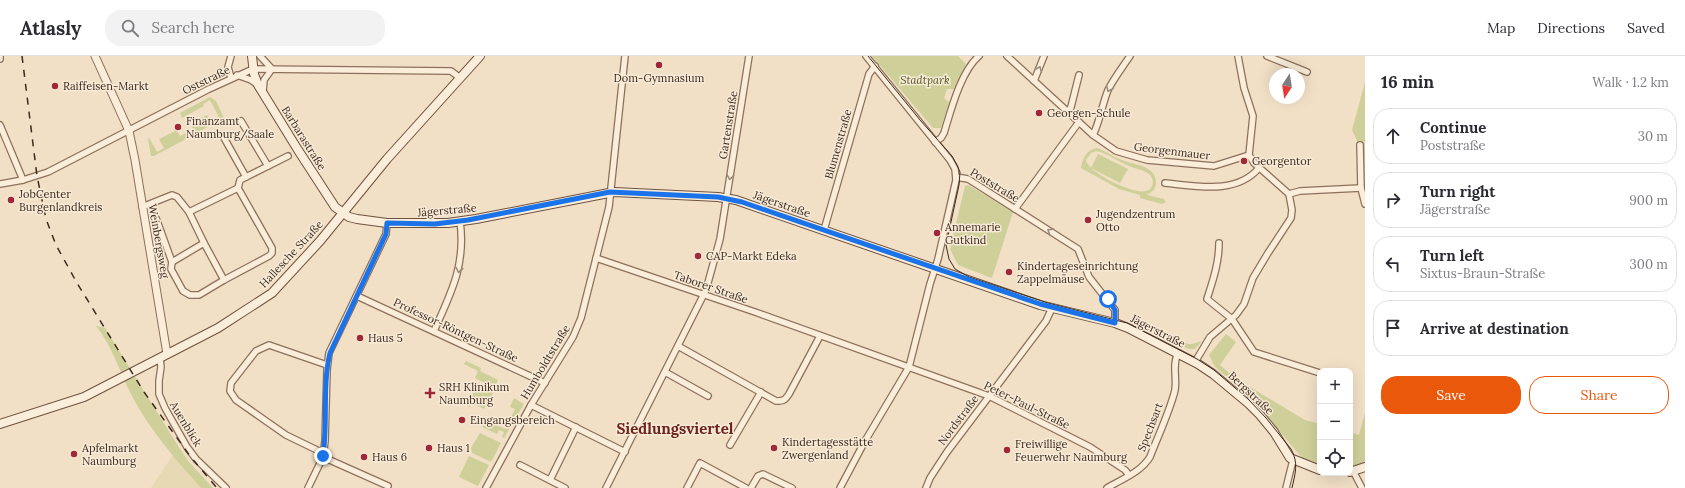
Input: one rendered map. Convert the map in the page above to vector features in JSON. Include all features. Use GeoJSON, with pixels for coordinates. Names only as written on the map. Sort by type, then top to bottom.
{"type":"FeatureCollection","features":[{"type":"Feature","properties":{"kind":"main road","name":"Barbarastraße"},"geometry":{"type":"LineString","coordinates":[[252,56],[253,69],[258,85],[315,178],[335,207],[343,213]]}},
{"type":"Feature","properties":{"kind":"main road","name":"Hallesche Straße"},"geometry":{"type":"LineString","coordinates":[[0,424],[78,399],[218,328],[272,293],[288,278],[387,159],[480,56]]}},
{"type":"Feature","properties":{"kind":"main road","name":"Jägerstraße"},"geometry":{"type":"LineString","coordinates":[[343,213],[357,219],[387,223],[435,224],[460,221],[610,192],[726,198],[1052,308],[1115,323],[1137,332],[1195,362]]}},
{"type":"Feature","properties":{"kind":"main road","name":"Bergstraße"},"geometry":{"type":"LineString","coordinates":[[1195,362],[1213,374],[1249,404],[1274,432],[1286,452],[1293,460]]}},
{"type":"Feature","properties":{"kind":"main road"},"geometry":{"type":"LineString","coordinates":[[1293,460],[1317,469]]}},
{"type":"Feature","properties":{"kind":"main road"},"geometry":{"type":"LineString","coordinates":[[1353,471],[1365,467]]}},
{"type":"Feature","properties":{"kind":"street","name":"Weinbergsweg"},"geometry":{"type":"LineString","coordinates":[[95,56],[129,130],[135,160],[164,356]]}},
{"type":"Feature","properties":{"kind":"street"},"geometry":{"type":"LineString","coordinates":[[231,56],[228,67],[234,77],[251,80],[258,85]]}},
{"type":"Feature","properties":{"kind":"street"},"geometry":{"type":"LineString","coordinates":[[260,56],[272,69],[264,80],[262,88],[263,93]]}},
{"type":"Feature","properties":{"kind":"street","name":"Humboldtstraße"},"geometry":{"type":"LineString","coordinates":[[486,488],[531,405],[573,337],[579,324],[609,207],[625,56]]}},
{"type":"Feature","properties":{"kind":"street","name":"Gartenstraße"},"geometry":{"type":"LineString","coordinates":[[606,488],[704,295],[719,244],[749,56]]}},
{"type":"Feature","properties":{"kind":"street","name":"Poststraße"},"geometry":{"type":"LineString","coordinates":[[866,56],[953,164],[956,177],[968,179],[1075,247],[1089,277],[1115,310],[1115,323]]}},
{"type":"Feature","properties":{"kind":"street"},"geometry":{"type":"LineString","coordinates":[[935,142],[941,138],[944,132],[965,74],[973,62],[980,56]]}},
{"type":"Feature","properties":{"kind":"street","name":"Georgenmauer"},"geometry":{"type":"LineString","coordinates":[[1007,56],[1093,135],[1116,151],[1147,160],[1214,166],[1250,155]]}},
{"type":"Feature","properties":{"kind":"street"},"geometry":{"type":"LineString","coordinates":[[1034,81],[1044,56]]}},
{"type":"Feature","properties":{"kind":"street"},"geometry":{"type":"LineString","coordinates":[[1093,135],[1100,120],[1108,91],[1114,78],[1130,56]]}},
{"type":"Feature","properties":{"kind":"street"},"geometry":{"type":"LineString","coordinates":[[1195,362],[1211,336],[1232,318],[1244,304],[1253,278],[1290,218],[1292,210],[1290,194],[1259,168],[1254,163],[1250,155],[1253,116],[1244,88],[1238,56]]}},
{"type":"Feature","properties":{"kind":"street"},"geometry":{"type":"LineString","coordinates":[[1267,56],[1307,72]]}},
{"type":"Feature","properties":{"kind":"street","name":"Blumenstraße"},"geometry":{"type":"LineString","coordinates":[[824,230],[869,74],[875,66]]}},
{"type":"Feature","properties":{"kind":"street","name":"Oststraße"},"geometry":{"type":"LineString","coordinates":[[0,184],[24,180],[48,172],[234,77],[253,69],[451,71],[460,78]]}},
{"type":"Feature","properties":{"kind":"street"},"geometry":{"type":"LineString","coordinates":[[1068,112],[1071,107],[1079,75]]}},
{"type":"Feature","properties":{"kind":"street"},"geometry":{"type":"LineString","coordinates":[[241,121],[268,166]]}},
{"type":"Feature","properties":{"kind":"street"},"geometry":{"type":"LineString","coordinates":[[1015,209],[1079,122]]}},
{"type":"Feature","properties":{"kind":"street"},"geometry":{"type":"LineString","coordinates":[[0,125],[24,180]]}},
{"type":"Feature","properties":{"kind":"street"},"geometry":{"type":"LineString","coordinates":[[223,136],[246,177]]}},
{"type":"Feature","properties":{"kind":"street"},"geometry":{"type":"LineString","coordinates":[[1360,145],[1361,188],[1365,204]]}},
{"type":"Feature","properties":{"kind":"street"},"geometry":{"type":"LineString","coordinates":[[156,218],[172,262],[171,269],[183,291],[190,295],[199,295],[272,253],[272,248],[238,188],[240,180],[288,156]]}},
{"type":"Feature","properties":{"kind":"street"},"geometry":{"type":"LineString","coordinates":[[1165,183],[1219,188],[1246,180],[1259,168]]}},
{"type":"Feature","properties":{"kind":"street"},"geometry":{"type":"LineString","coordinates":[[840,488],[865,441],[909,367],[955,188],[956,177]]}},
{"type":"Feature","properties":{"kind":"street"},"geometry":{"type":"LineString","coordinates":[[189,212],[238,188]]}},
{"type":"Feature","properties":{"kind":"street"},"geometry":{"type":"LineString","coordinates":[[1290,194],[1300,191],[1361,188]]}},
{"type":"Feature","properties":{"kind":"street"},"geometry":{"type":"LineString","coordinates":[[142,207],[172,195],[177,197],[189,212],[224,280]]}},
{"type":"Feature","properties":{"kind":"street"},"geometry":{"type":"LineString","coordinates":[[434,331],[457,277],[462,248],[460,221]]}},
{"type":"Feature","properties":{"kind":"street"},"geometry":{"type":"LineString","coordinates":[[308,488],[323,455],[325,441],[327,365],[330,353],[386,234],[387,223]]}},
{"type":"Feature","properties":{"kind":"street"},"geometry":{"type":"LineString","coordinates":[[172,262],[204,243]]}},
{"type":"Feature","properties":{"kind":"street"},"geometry":{"type":"LineString","coordinates":[[1219,243],[1217,269],[1207,299],[1232,318],[1254,352],[1317,372]]}},
{"type":"Feature","properties":{"kind":"street","name":"Taborer Straße"},"geometry":{"type":"LineString","coordinates":[[596,258],[909,367]]}},
{"type":"Feature","properties":{"kind":"street","name":"Professor-Röntgen-Straße"},"geometry":{"type":"LineString","coordinates":[[357,296],[545,383]]}},
{"type":"Feature","properties":{"kind":"street","name":"Nordstraße"},"geometry":{"type":"LineString","coordinates":[[926,488],[930,478],[947,452],[1046,321],[1052,308]]}},
{"type":"Feature","properties":{"kind":"street"},"geometry":{"type":"LineString","coordinates":[[678,346],[776,400],[785,400],[820,336]]}},
{"type":"Feature","properties":{"kind":"street"},"geometry":{"type":"LineString","coordinates":[[327,365],[269,345],[256,351],[231,383],[230,391],[236,400],[286,435],[323,455],[388,486]]}},
{"type":"Feature","properties":{"kind":"street","name":"Spechsart"},"geometry":{"type":"LineString","coordinates":[[1107,488],[1140,469],[1146,464],[1150,457],[1175,390],[1176,375],[1174,361],[1178,353]]}},
{"type":"Feature","properties":{"kind":"street","name":"Auenblick"},"geometry":{"type":"LineString","coordinates":[[164,356],[158,381],[158,394],[187,447],[196,459],[226,488]]}},
{"type":"Feature","properties":{"kind":"street","name":"Peter-Paul-Straße"},"geometry":{"type":"LineString","coordinates":[[909,367],[989,396],[1090,447],[1125,470],[1129,475]]}},
{"type":"Feature","properties":{"kind":"street"},"geometry":{"type":"LineString","coordinates":[[665,372],[708,396]]}},
{"type":"Feature","properties":{"kind":"street"},"geometry":{"type":"LineString","coordinates":[[730,445],[761,392]]}},
{"type":"Feature","properties":{"kind":"street"},"geometry":{"type":"LineString","coordinates":[[531,405],[625,452]]}},
{"type":"Feature","properties":{"kind":"street"},"geometry":{"type":"LineString","coordinates":[[550,480],[576,427]]}},
{"type":"Feature","properties":{"kind":"street"},"geometry":{"type":"LineString","coordinates":[[1286,488],[1293,460]]}},
{"type":"Feature","properties":{"kind":"street"},"geometry":{"type":"LineString","coordinates":[[687,488],[700,463],[746,488]]}},
{"type":"Feature","properties":{"kind":"street"},"geometry":{"type":"LineString","coordinates":[[520,465],[565,488]]}},
{"type":"Feature","properties":{"kind":"street"},"geometry":{"type":"LineString","coordinates":[[1353,473],[1362,488]]}},
{"type":"Feature","properties":{"kind":"street"},"geometry":{"type":"LineString","coordinates":[[751,488],[758,476],[763,474],[792,488]]}},
{"type":"Feature","properties":{"kind":"shaded area"},"geometry":{"type":"Polygon","coordinates":[[[173,455],[193,479],[201,488],[151,488],[173,455]]]}},
{"type":"Feature","properties":{"kind":"green space","name":"Stadtpark"},"geometry":{"type":"Polygon","coordinates":[[[872,56],[958,56],[966,64],[954,89],[947,89],[944,98],[949,102],[941,128],[933,128],[872,56]]]}},
{"type":"Feature","properties":{"kind":"green space"},"geometry":{"type":"Polygon","coordinates":[[[1365,82],[1365,198],[1361,149],[1352,130],[1365,82]]]}},
{"type":"Feature","properties":{"kind":"green space"},"geometry":{"type":"Polygon","coordinates":[[[210,97],[216,101],[224,118],[191,136],[188,132],[193,129],[190,124],[207,115],[212,123],[220,119],[210,100],[203,104],[204,106],[182,118],[180,113],[210,97]]]}},
{"type":"Feature","properties":{"kind":"green space"},"geometry":{"type":"Polygon","coordinates":[[[177,130],[180,136],[186,133],[188,138],[154,156],[151,156],[149,138],[157,152],[164,148],[159,139],[177,130]]]}},
{"type":"Feature","properties":{"kind":"green space"},"geometry":{"type":"Polygon","coordinates":[[[1097,148],[1119,159],[1148,169],[1155,177],[1156,183],[1151,193],[1147,195],[1164,199],[1166,202],[1162,204],[1140,198],[1140,195],[1119,189],[1081,168],[1086,155],[1093,149],[1097,148]],[[1096,151],[1091,153],[1086,160],[1088,165],[1102,176],[1112,182],[1132,190],[1146,191],[1151,188],[1153,181],[1149,174],[1096,151]]]}},
{"type":"Feature","properties":{"kind":"green space"},"geometry":{"type":"Polygon","coordinates":[[[1098,154],[1128,169],[1120,183],[1091,168],[1098,154]]]}},
{"type":"Feature","properties":{"kind":"green space"},"geometry":{"type":"Polygon","coordinates":[[[968,185],[1013,212],[992,278],[958,265],[950,249],[965,186],[968,185]]]}},
{"type":"Feature","properties":{"kind":"green space"},"geometry":{"type":"Polygon","coordinates":[[[1127,318],[1146,324],[1188,344],[1202,341],[1195,349],[1188,349],[1127,318]]]}},
{"type":"Feature","properties":{"kind":"green space"},"geometry":{"type":"Polygon","coordinates":[[[96,326],[105,328],[178,446],[189,462],[213,488],[201,488],[172,455],[154,431],[138,407],[107,342],[96,326]]]}},
{"type":"Feature","properties":{"kind":"green space"},"geometry":{"type":"Polygon","coordinates":[[[1226,334],[1236,342],[1220,365],[1235,378],[1305,420],[1317,423],[1317,464],[1303,459],[1251,397],[1215,367],[1209,355],[1226,334]]]}},
{"type":"Feature","properties":{"kind":"green space"},"geometry":{"type":"Polygon","coordinates":[[[466,361],[481,368],[480,371],[498,380],[495,388],[475,378],[478,371],[464,364],[466,361]]]}},
{"type":"Feature","properties":{"kind":"green space"},"geometry":{"type":"Polygon","coordinates":[[[478,383],[494,391],[484,409],[474,404],[469,407],[467,405],[478,383]]]}},
{"type":"Feature","properties":{"kind":"green space"},"geometry":{"type":"Polygon","coordinates":[[[514,398],[524,404],[504,438],[502,437],[504,432],[499,430],[497,434],[482,427],[486,420],[505,429],[515,409],[510,407],[514,398]]]}},
{"type":"Feature","properties":{"kind":"green space"},"geometry":{"type":"Polygon","coordinates":[[[1365,413],[1365,463],[1353,467],[1353,433],[1359,435],[1365,413]]]}},
{"type":"Feature","properties":{"kind":"green space"},"geometry":{"type":"Polygon","coordinates":[[[480,433],[501,443],[491,462],[472,453],[471,448],[480,433]]]}},
{"type":"Feature","properties":{"kind":"green space"},"geometry":{"type":"Polygon","coordinates":[[[469,456],[489,465],[478,486],[459,477],[469,456]]]}},
{"type":"Feature","properties":{"kind":"tram line"},"geometry":{"type":"LineString","coordinates":[[868,56],[920,120],[952,156],[960,172],[959,185],[946,245],[949,259],[955,269],[969,277],[1048,303],[1127,323],[1197,359],[1214,370],[1248,399],[1266,418],[1291,449],[1296,464],[1292,488]]}},
{"type":"Feature","properties":{"kind":"railway"},"geometry":{"type":"LineString","coordinates":[[22,56],[37,176],[46,219],[56,245],[77,283],[144,392],[190,456],[217,488]]}},
{"type":"Feature","properties":{"kind":"place","name":"Dom-Gymnasium"},"geometry":{"type":"Point","coordinates":[659,65]}},
{"type":"Feature","properties":{"kind":"place","name":"Raiffeisen-Markt"},"geometry":{"type":"Point","coordinates":[55,86]}},
{"type":"Feature","properties":{"kind":"place","name":"Georgen-Schule"},"geometry":{"type":"Point","coordinates":[1039,113]}},
{"type":"Feature","properties":{"kind":"place","name":"Finanzamt Naumburg/Saale"},"geometry":{"type":"Point","coordinates":[178,127]}},
{"type":"Feature","properties":{"kind":"place","name":"Georgentor"},"geometry":{"type":"Point","coordinates":[1244,161]}},
{"type":"Feature","properties":{"kind":"place","name":"JobCenter Burgenlandkreis"},"geometry":{"type":"Point","coordinates":[11,200]}},
{"type":"Feature","properties":{"kind":"place","name":"Jugendzentrum Otto"},"geometry":{"type":"Point","coordinates":[1088,220]}},
{"type":"Feature","properties":{"kind":"place","name":"Annemarie Gutkind"},"geometry":{"type":"Point","coordinates":[937,233]}},
{"type":"Feature","properties":{"kind":"place","name":"CAP-Markt Edeka"},"geometry":{"type":"Point","coordinates":[698,256]}},
{"type":"Feature","properties":{"kind":"place","name":"Kindertageseinrichtung Zappelmäuse"},"geometry":{"type":"Point","coordinates":[1009,272]}},
{"type":"Feature","properties":{"kind":"place","name":"Haus 5"},"geometry":{"type":"Point","coordinates":[360,338]}},
{"type":"Feature","properties":{"kind":"place","name":"SRH Klinikum Naumburg"},"geometry":{"type":"Point","coordinates":[430,393]}},
{"type":"Feature","properties":{"kind":"place","name":"Eingangsbereich"},"geometry":{"type":"Point","coordinates":[462,420]}},
{"type":"Feature","properties":{"kind":"place","name":"Haus 1"},"geometry":{"type":"Point","coordinates":[429,448]}},
{"type":"Feature","properties":{"kind":"place","name":"Kindertagesstätte Zwergenland"},"geometry":{"type":"Point","coordinates":[774,448]}},
{"type":"Feature","properties":{"kind":"place","name":"Freiwillige Feuerwehr Naumburg"},"geometry":{"type":"Point","coordinates":[1007,450]}},
{"type":"Feature","properties":{"kind":"place","name":"Apfelmarkt Naumburg"},"geometry":{"type":"Point","coordinates":[74,454]}},
{"type":"Feature","properties":{"kind":"place","name":"Haus 6"},"geometry":{"type":"Point","coordinates":[364,457]}},
{"type":"Feature","properties":{"kind":"district","name":"Siedlungsviertel"},"geometry":{"type":"Point","coordinates":[675,428]}},
{"type":"Feature","properties":{"kind":"route"},"geometry":{"type":"LineString","coordinates":[[323,456],[325,441],[327,370],[330,353],[387,232],[387,223],[448,223],[610,192],[721,197],[742,202],[1052,308],[1115,323],[1116,313],[1113,305],[1108,299]]}}]}
